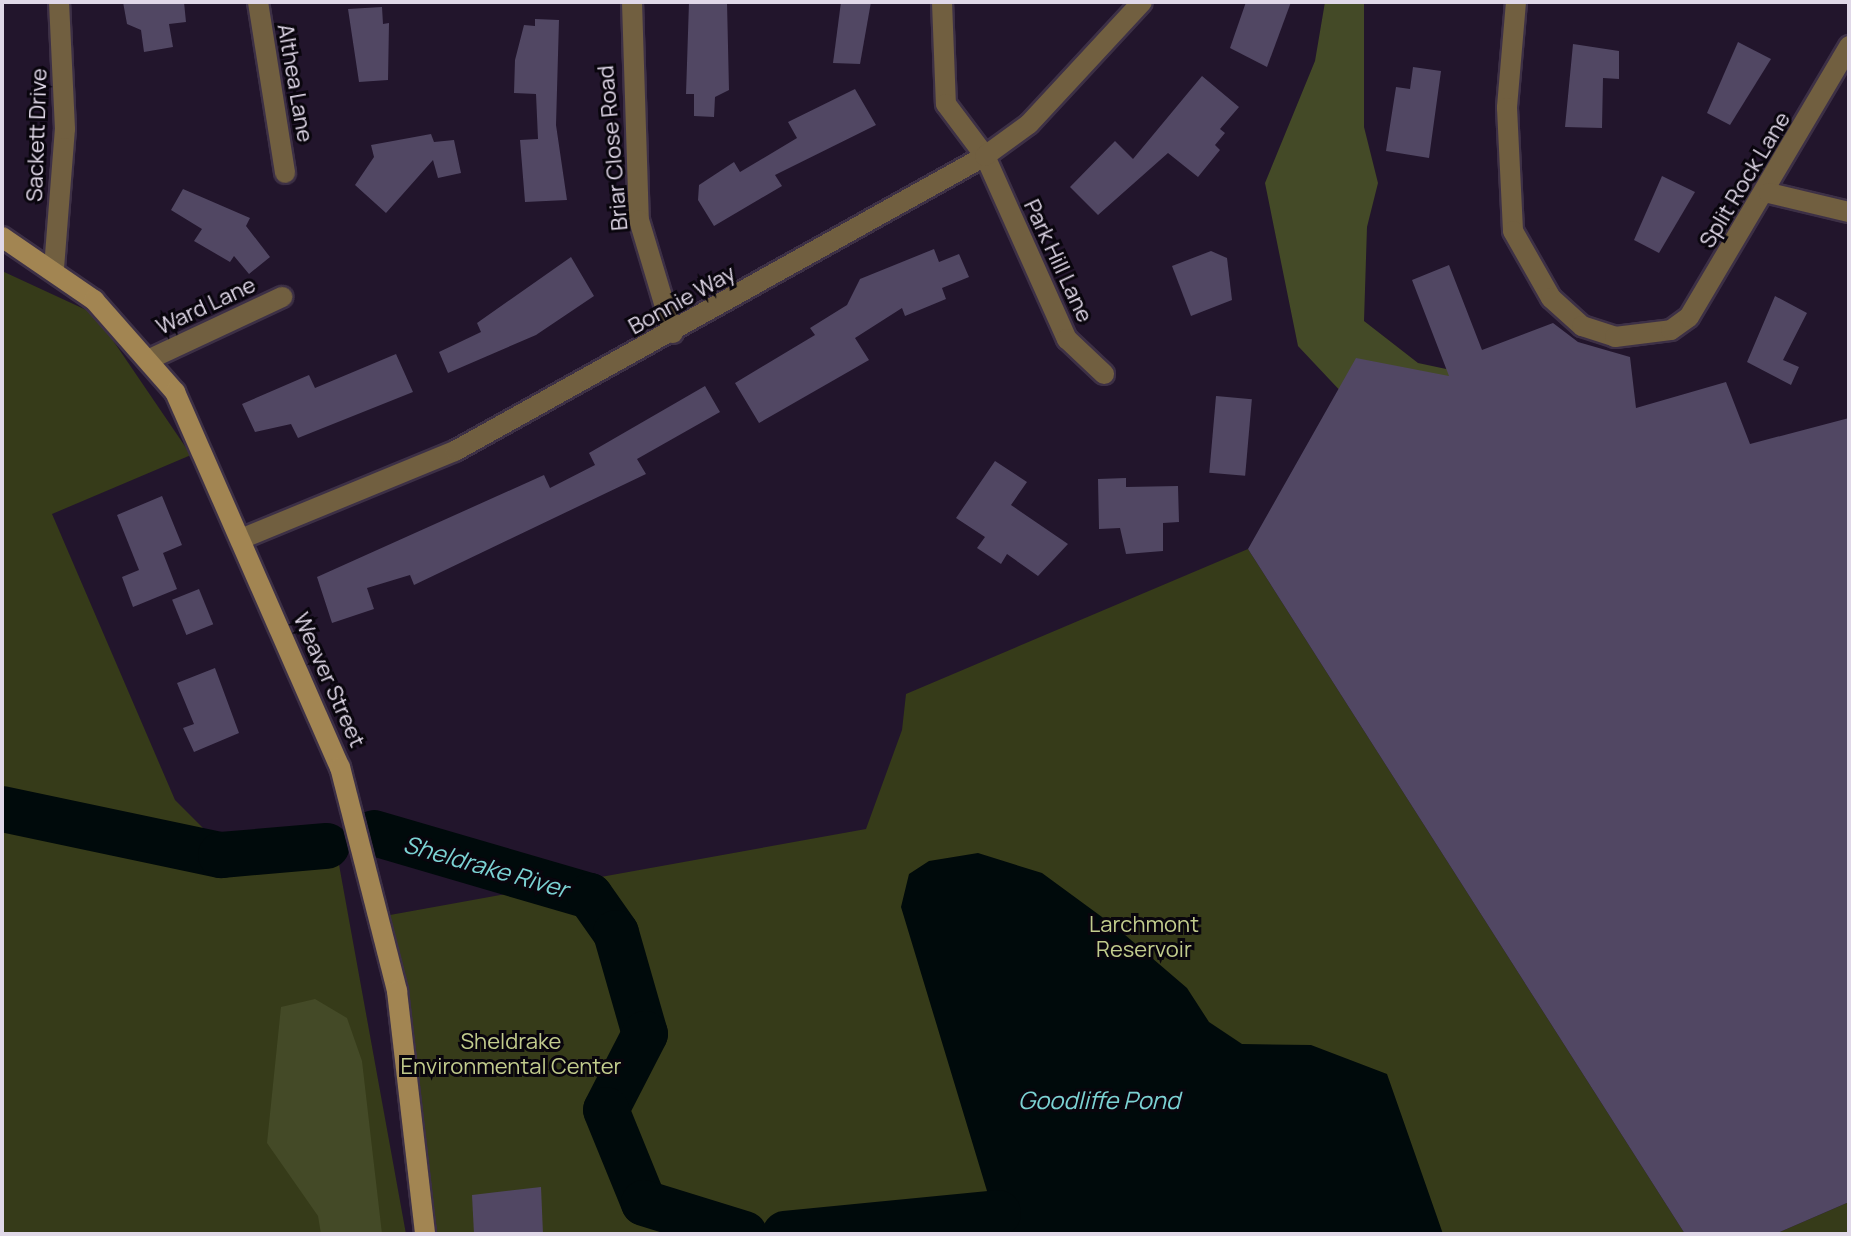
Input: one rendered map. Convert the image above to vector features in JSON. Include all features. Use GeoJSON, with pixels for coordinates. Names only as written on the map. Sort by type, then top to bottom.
{"type":"FeatureCollection","features":[{"type":"Feature","properties":{"kind":"main road","name":"Weaver Street"},"geometry":{"type":"LineString","coordinates":[[2,237],[54,268],[152,358],[175,392],[340,767],[375,883],[397,991],[425,1234]]}},
{"type":"Feature","properties":{"kind":"street","name":"Sackett Drive"},"geometry":{"type":"LineString","coordinates":[[54,268],[65,129],[59,2]]}},
{"type":"Feature","properties":{"kind":"street","name":"Althea Lane"},"geometry":{"type":"LineString","coordinates":[[258,2],[285,173]]}},
{"type":"Feature","properties":{"kind":"street","name":"Briar Close Road"},"geometry":{"type":"LineString","coordinates":[[632,2],[639,220],[673,333]]}},
{"type":"Feature","properties":{"kind":"street"},"geometry":{"type":"LineString","coordinates":[[942,2],[946,104],[985,156]]}},
{"type":"Feature","properties":{"kind":"street","name":"Bonnie Way"},"geometry":{"type":"LineString","coordinates":[[241,539],[455,451],[673,333],[985,156],[1038,116],[1142,2]]}},
{"type":"Feature","properties":{"kind":"street","name":"Split Rock Lane"},"geometry":{"type":"LineString","coordinates":[[1516,2],[1507,108],[1513,231],[1551,298],[1582,326],[1615,337],[1671,330],[1689,317],[1769,193],[1849,46]]}},
{"type":"Feature","properties":{"kind":"street","name":"Park Hill Lane"},"geometry":{"type":"LineString","coordinates":[[985,156],[1049,305],[1083,358],[1104,374]]}},
{"type":"Feature","properties":{"kind":"street"},"geometry":{"type":"LineString","coordinates":[[1769,193],[1849,212]]}},
{"type":"Feature","properties":{"kind":"street","name":"Ward Lane"},"geometry":{"type":"LineString","coordinates":[[152,358],[282,297]]}},
{"type":"Feature","properties":{"kind":"green space"},"geometry":{"type":"Polygon","coordinates":[[[1325,2],[1364,2],[1364,127],[1378,183],[1367,227],[1364,321],[1418,363],[1465,373],[1378,431],[1298,346],[1265,183],[1315,61],[1325,2]]]}},
{"type":"Feature","properties":{"kind":"green space"},"geometry":{"type":"Polygon","coordinates":[[[2,271],[95,314],[191,455],[52,514],[175,800],[214,839],[332,826],[406,1234],[2,1234],[2,271]]]}},
{"type":"Feature","properties":{"kind":"green space","name":"Larchmont Reservoir"},"geometry":{"type":"Polygon","coordinates":[[[1248,549],[1685,1234],[437,1234],[390,915],[866,829],[902,730],[906,694],[1248,549]]]}},
{"type":"Feature","properties":{"kind":"green space"},"geometry":{"type":"Polygon","coordinates":[[[315,999],[347,1018],[362,1061],[382,1234],[321,1234],[318,1216],[267,1143],[281,1007],[315,999]]]}},
{"type":"Feature","properties":{"kind":"green space"},"geometry":{"type":"Polygon","coordinates":[[[1849,1202],[1849,1234],[1775,1234],[1849,1202]]]}},
{"type":"Feature","properties":{"kind":"water","name":"Goodliffe Pond"},"geometry":{"type":"Polygon","coordinates":[[[978,853],[1042,873],[1117,928],[1187,988],[1209,1022],[1242,1044],[1311,1045],[1387,1074],[1443,1234],[1000,1234],[901,907],[909,874],[929,861],[978,853]]]}},
{"type":"Feature","properties":{"kind":"building"},"geometry":{"type":"Polygon","coordinates":[[[123,2],[184,2],[186,22],[169,24],[173,47],[144,52],[141,30],[127,24],[123,2]]]}},
{"type":"Feature","properties":{"kind":"building"},"geometry":{"type":"Polygon","coordinates":[[[689,2],[727,2],[729,90],[715,97],[714,117],[694,116],[694,94],[686,94],[689,2]]]}},
{"type":"Feature","properties":{"kind":"building"},"geometry":{"type":"Polygon","coordinates":[[[841,2],[871,2],[860,64],[833,63],[841,2]]]}},
{"type":"Feature","properties":{"kind":"building"},"geometry":{"type":"Polygon","coordinates":[[[1246,2],[1291,2],[1267,67],[1230,48],[1246,2]]]}},
{"type":"Feature","properties":{"kind":"building"},"geometry":{"type":"Polygon","coordinates":[[[382,7],[383,24],[389,23],[388,80],[359,82],[348,9],[382,7]]]}},
{"type":"Feature","properties":{"kind":"building"},"geometry":{"type":"Polygon","coordinates":[[[535,19],[559,20],[556,125],[567,200],[525,202],[520,140],[538,139],[536,94],[514,93],[515,60],[524,25],[535,26],[535,19]]]}},
{"type":"Feature","properties":{"kind":"building"},"geometry":{"type":"Polygon","coordinates":[[[1738,42],[1771,59],[1730,125],[1707,113],[1738,42]]]}},
{"type":"Feature","properties":{"kind":"building"},"geometry":{"type":"Polygon","coordinates":[[[1573,44],[1619,51],[1619,79],[1603,78],[1602,128],[1565,127],[1573,44]]]}},
{"type":"Feature","properties":{"kind":"building"},"geometry":{"type":"Polygon","coordinates":[[[1413,67],[1441,71],[1429,158],[1386,151],[1396,87],[1410,89],[1413,67]]]}},
{"type":"Feature","properties":{"kind":"building"},"geometry":{"type":"Polygon","coordinates":[[[1202,76],[1239,107],[1220,129],[1225,133],[1215,145],[1220,150],[1198,177],[1168,153],[1098,215],[1070,187],[1115,141],[1133,159],[1202,76]]]}},
{"type":"Feature","properties":{"kind":"building"},"geometry":{"type":"Polygon","coordinates":[[[855,89],[876,125],[775,175],[782,186],[714,226],[698,200],[699,185],[734,162],[740,172],[797,138],[788,122],[855,89]]]}},
{"type":"Feature","properties":{"kind":"building"},"geometry":{"type":"Polygon","coordinates":[[[431,134],[434,142],[454,140],[461,173],[438,178],[433,160],[386,213],[355,185],[374,157],[371,145],[431,134]]]}},
{"type":"Feature","properties":{"kind":"building"},"geometry":{"type":"Polygon","coordinates":[[[1662,176],[1695,192],[1659,253],[1634,240],[1662,176]]]}},
{"type":"Feature","properties":{"kind":"building"},"geometry":{"type":"Polygon","coordinates":[[[183,189],[250,218],[246,226],[270,257],[249,274],[234,256],[230,262],[194,241],[202,229],[171,210],[183,189]]]}},
{"type":"Feature","properties":{"kind":"building"},"geometry":{"type":"Polygon","coordinates":[[[934,249],[939,262],[959,254],[969,277],[942,288],[946,299],[905,316],[902,308],[855,338],[869,360],[759,423],[735,383],[815,335],[810,328],[847,305],[860,279],[934,249]]]}},
{"type":"Feature","properties":{"kind":"building"},"geometry":{"type":"Polygon","coordinates":[[[1211,251],[1227,258],[1232,300],[1191,316],[1172,266],[1211,251]]]}},
{"type":"Feature","properties":{"kind":"building"},"geometry":{"type":"Polygon","coordinates":[[[571,257],[594,296],[536,335],[448,373],[439,352],[481,332],[477,323],[571,257]]]}},
{"type":"Feature","properties":{"kind":"building"},"geometry":{"type":"Polygon","coordinates":[[[1449,265],[1482,350],[1553,323],[1578,342],[1630,357],[1636,408],[1726,382],[1750,444],[1849,418],[1849,1202],[1775,1234],[1685,1234],[1248,549],[1356,358],[1449,376],[1412,280],[1449,265]]]}},
{"type":"Feature","properties":{"kind":"building"},"geometry":{"type":"Polygon","coordinates":[[[1775,296],[1807,313],[1783,360],[1799,367],[1791,385],[1747,362],[1775,296]]]}},
{"type":"Feature","properties":{"kind":"building"},"geometry":{"type":"Polygon","coordinates":[[[396,354],[413,392],[298,438],[291,424],[255,432],[242,404],[309,375],[315,388],[396,354]]]}},
{"type":"Feature","properties":{"kind":"building"},"geometry":{"type":"Polygon","coordinates":[[[705,386],[720,412],[637,459],[646,474],[414,585],[410,575],[367,588],[374,609],[332,623],[317,577],[544,475],[550,488],[595,465],[589,453],[705,386]]]}},
{"type":"Feature","properties":{"kind":"building"},"geometry":{"type":"Polygon","coordinates":[[[1216,396],[1252,399],[1245,476],[1209,473],[1216,396]]]}},
{"type":"Feature","properties":{"kind":"building"},"geometry":{"type":"Polygon","coordinates":[[[995,461],[1027,482],[1011,505],[1068,544],[1038,576],[1007,554],[1001,564],[977,548],[985,537],[956,518],[995,461]]]}},
{"type":"Feature","properties":{"kind":"building"},"geometry":{"type":"Polygon","coordinates":[[[1126,478],[1126,487],[1178,486],[1179,522],[1163,523],[1163,551],[1126,554],[1120,528],[1099,529],[1098,479],[1126,478]]]}},
{"type":"Feature","properties":{"kind":"building"},"geometry":{"type":"Polygon","coordinates":[[[162,496],[182,545],[163,553],[177,589],[133,607],[122,577],[139,570],[117,515],[162,496]]]}},
{"type":"Feature","properties":{"kind":"building"},"geometry":{"type":"Polygon","coordinates":[[[199,589],[213,624],[186,635],[172,600],[199,589]]]}},
{"type":"Feature","properties":{"kind":"building"},"geometry":{"type":"Polygon","coordinates":[[[215,668],[239,733],[194,752],[183,728],[194,724],[177,683],[215,668]]]}},
{"type":"Feature","properties":{"kind":"building"},"geometry":{"type":"Polygon","coordinates":[[[541,1187],[543,1234],[474,1234],[472,1195],[541,1187]]]}},
{"type":"Feature","properties":{"kind":"waterway","name":"Sheldrake River"},"geometry":{"type":"LineString","coordinates":[[2,809],[221,855],[327,846]]}},
{"type":"Feature","properties":{"kind":"waterway","name":"Sheldrake River"},"geometry":{"type":"LineString","coordinates":[[374,833],[590,896],[616,933],[645,1034],[606,1110],[644,1203],[744,1234]]}},
{"type":"Feature","properties":{"kind":"waterway","name":"Sheldrake River"},"geometry":{"type":"LineString","coordinates":[[785,1234],[998,1213]]}},
{"type":"Feature","properties":{"kind":"park label","name":"Sheldrake Environmental Center"},"geometry":{"type":"Point","coordinates":[511,1054]}}]}
